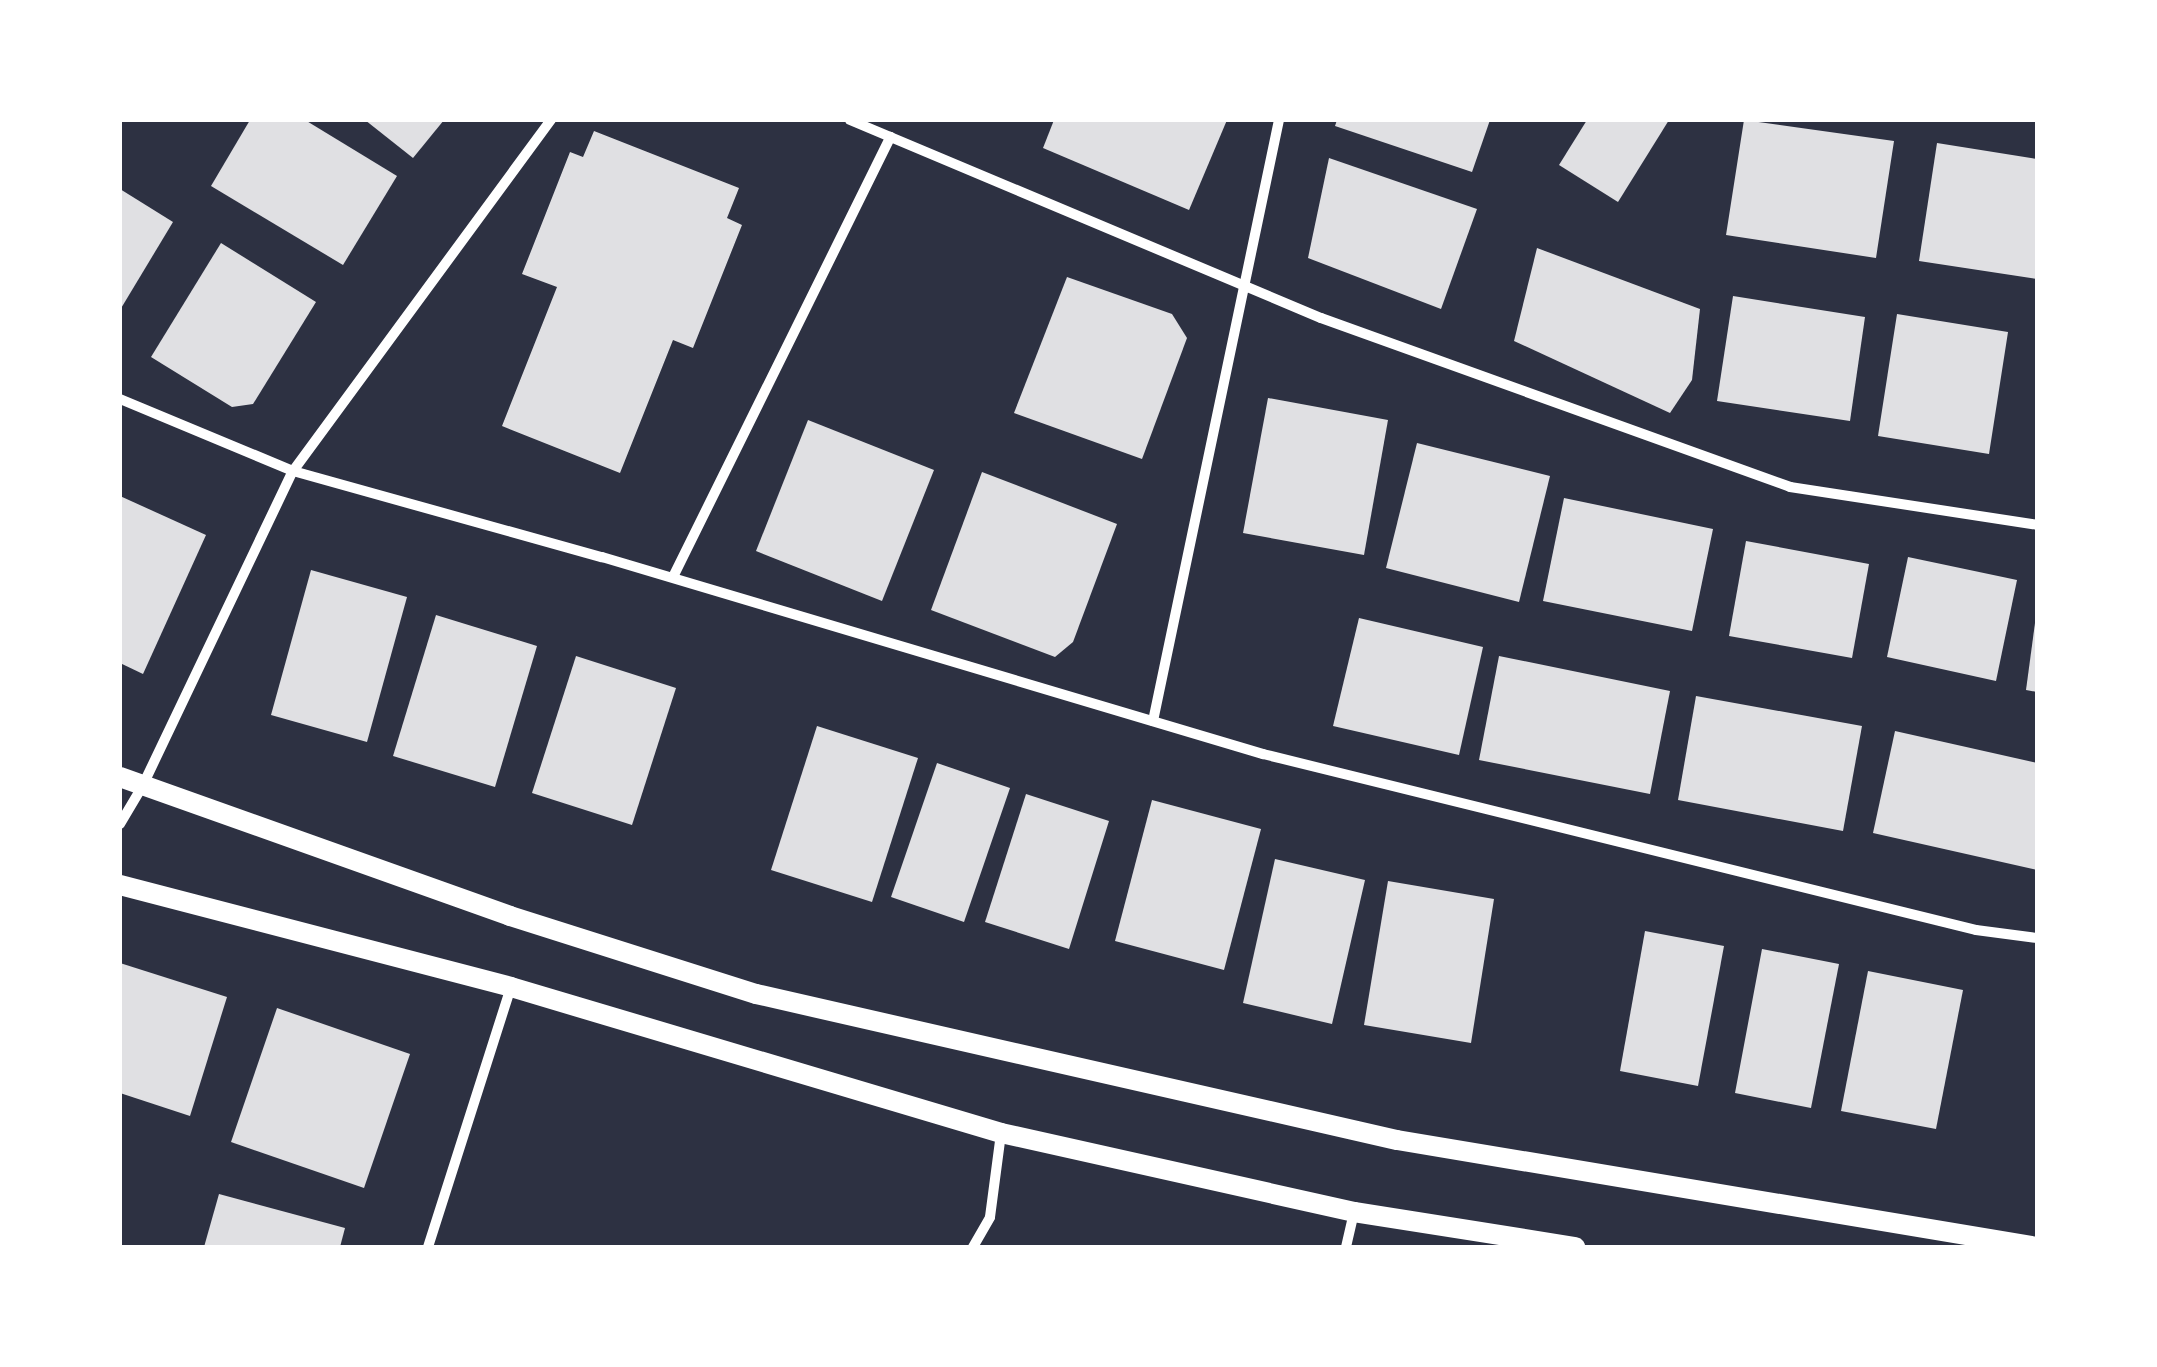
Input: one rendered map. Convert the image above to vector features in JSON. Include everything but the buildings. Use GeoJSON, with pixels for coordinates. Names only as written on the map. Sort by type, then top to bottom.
{"type":"FeatureCollection","features":[{"type":"Feature","properties":{"kind":"main road"},"geometry":{"type":"LineString","coordinates":[[120,777],[510,916],[756,994],[1396,1140],[2037,1247]]}},
{"type":"Feature","properties":{"kind":"main road"},"geometry":{"type":"LineString","coordinates":[[120,885],[512,988],[1002,1133],[1354,1212],[1576,1247]]}},
{"type":"Feature","properties":{"kind":"street"},"geometry":{"type":"LineString","coordinates":[[120,824],[142,787],[293,471],[551,120]]}},
{"type":"Feature","properties":{"kind":"street"},"geometry":{"type":"LineString","coordinates":[[850,120],[1244,286],[1790,486],[2037,525]]}},
{"type":"Feature","properties":{"kind":"street"},"geometry":{"type":"LineString","coordinates":[[1153,721],[1279,120]]}},
{"type":"Feature","properties":{"kind":"street"},"geometry":{"type":"LineString","coordinates":[[673,578],[890,137]]}},
{"type":"Feature","properties":{"kind":"street"},"geometry":{"type":"LineString","coordinates":[[120,400],[293,471],[673,578],[1263,754],[1957,925],[2037,938]]}},
{"type":"Feature","properties":{"kind":"street"},"geometry":{"type":"LineString","coordinates":[[428,1247],[512,988]]}},
{"type":"Feature","properties":{"kind":"street"},"geometry":{"type":"LineString","coordinates":[[974,1247],[990,1217],[1002,1133]]}},
{"type":"Feature","properties":{"kind":"street"},"geometry":{"type":"LineString","coordinates":[[1346,1247],[1354,1212]]}}]}
